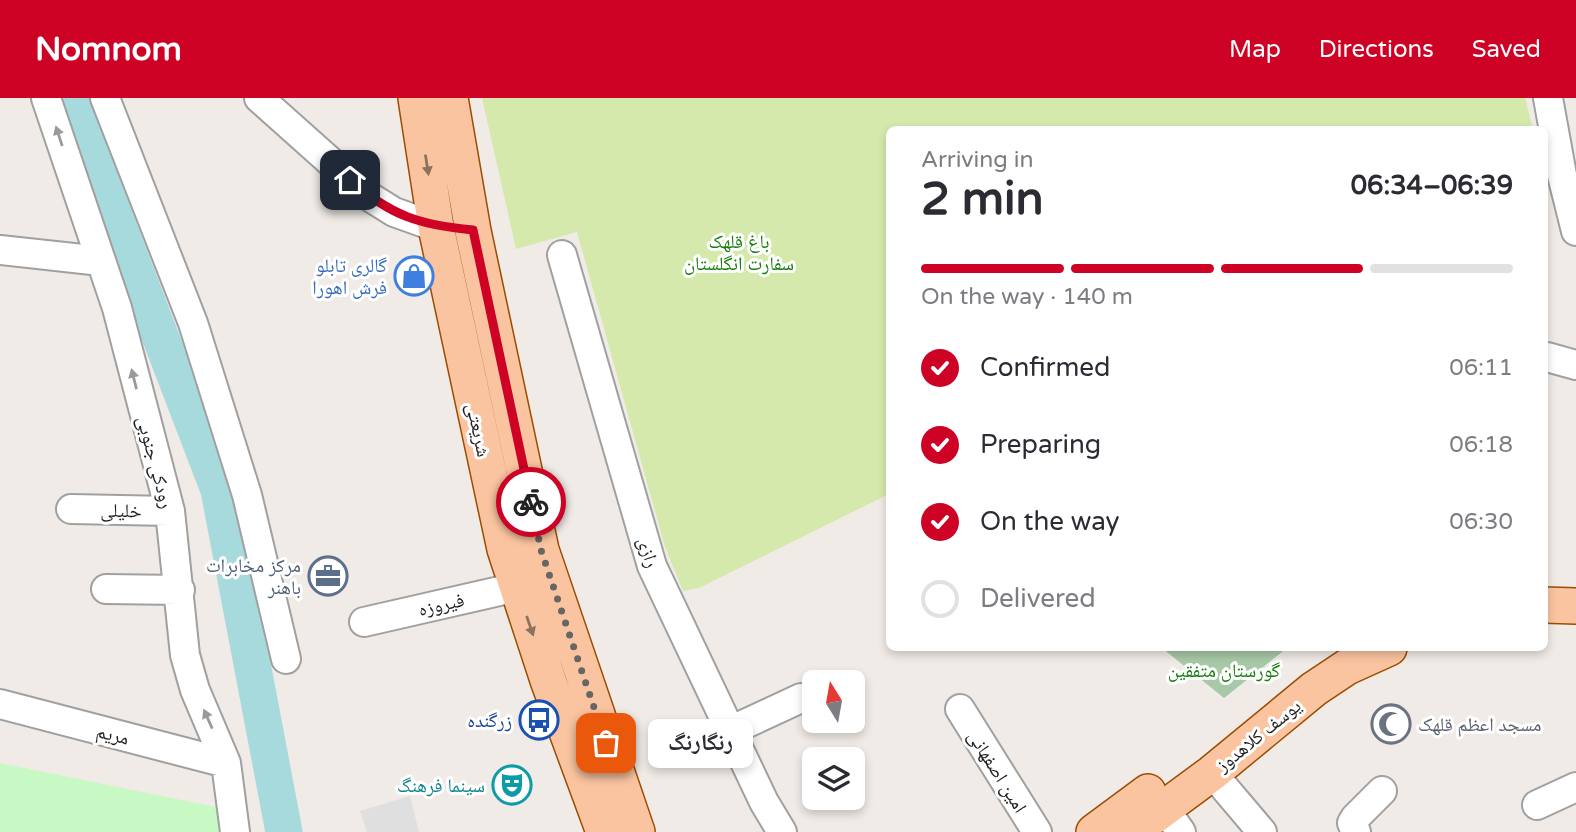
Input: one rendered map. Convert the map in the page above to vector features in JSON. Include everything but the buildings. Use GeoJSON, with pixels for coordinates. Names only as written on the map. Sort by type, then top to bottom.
{"type":"FeatureCollection","features":[{"type":"Feature","properties":{"kind":"main road","name":"شریعتی"},"geometry":{"type":"LineString","coordinates":[[416,98],[436,227],[496,510],[517,587],[604,832]]}},
{"type":"Feature","properties":{"kind":"main road","name":"شریعتی"},"geometry":{"type":"LineString","coordinates":[[450,98],[473,230],[541,550],[637,832]]}},
{"type":"Feature","properties":{"kind":"main road"},"geometry":{"type":"LineString","coordinates":[[436,227],[473,230]]}},
{"type":"Feature","properties":{"kind":"main road"},"geometry":{"type":"LineString","coordinates":[[1548,605],[1576,606]]}},
{"type":"Feature","properties":{"kind":"main road"},"geometry":{"type":"LineString","coordinates":[[1548,627],[1576,627]]}},
{"type":"Feature","properties":{"kind":"main road","name":"یوسف کلاهدوز"},"geometry":{"type":"LineString","coordinates":[[1094,832],[1195,758],[1298,673],[1331,651]]}},
{"type":"Feature","properties":{"kind":"main road","name":"یوسف کلاهدوز"},"geometry":{"type":"LineString","coordinates":[[1132,832],[1172,820],[1212,773],[1314,689],[1347,667],[1382,651]]}},
{"type":"Feature","properties":{"kind":"street","name":"رودکی جنوبی"},"geometry":{"type":"LineString","coordinates":[[46,98],[117,308],[170,511],[186,655],[195,690],[226,763],[235,832]]}},
{"type":"Feature","properties":{"kind":"street"},"geometry":{"type":"LineString","coordinates":[[105,98],[193,323],[247,495],[286,659]]}},
{"type":"Feature","properties":{"kind":"street"},"geometry":{"type":"LineString","coordinates":[[259,98],[370,197],[394,212],[436,227]]}},
{"type":"Feature","properties":{"kind":"street"},"geometry":{"type":"LineString","coordinates":[[1548,98],[1569,176],[1576,231]]}},
{"type":"Feature","properties":{"kind":"street"},"geometry":{"type":"LineString","coordinates":[[0,250],[101,261]]}},
{"type":"Feature","properties":{"kind":"street","name":"رازی"},"geometry":{"type":"LineString","coordinates":[[562,255],[652,566],[764,802],[782,832]]}},
{"type":"Feature","properties":{"kind":"street"},"geometry":{"type":"LineString","coordinates":[[1548,358],[1576,365]]}},
{"type":"Feature","properties":{"kind":"street","name":"خلیلی"},"geometry":{"type":"LineString","coordinates":[[71,509],[170,511]]}},
{"type":"Feature","properties":{"kind":"street","name":"فیروزه"},"geometry":{"type":"LineString","coordinates":[[364,622],[517,587]]}},
{"type":"Feature","properties":{"kind":"street"},"geometry":{"type":"LineString","coordinates":[[106,589],[180,590]]}},
{"type":"Feature","properties":{"kind":"street"},"geometry":{"type":"LineString","coordinates":[[730,731],[801,698]]}},
{"type":"Feature","properties":{"kind":"street","name":"مریم"},"geometry":{"type":"LineString","coordinates":[[0,704],[226,763]]}},
{"type":"Feature","properties":{"kind":"street","name":"امین اصفهانی"},"geometry":{"type":"LineString","coordinates":[[960,709],[1037,832]]}},
{"type":"Feature","properties":{"kind":"street"},"geometry":{"type":"LineString","coordinates":[[1212,773],[1262,832]]}},
{"type":"Feature","properties":{"kind":"street"},"geometry":{"type":"LineString","coordinates":[[1537,805],[1576,787]]}},
{"type":"Feature","properties":{"kind":"street"},"geometry":{"type":"LineString","coordinates":[[1356,832],[1352,823],[1355,818],[1382,791]]}},
{"type":"Feature","properties":{"kind":"green space","name":"باغ قلهک سفارت انگلستان"},"geometry":{"type":"Polygon","coordinates":[[[482,98],[1525,98],[1532,126],[886,126],[886,495],[699,588],[683,591],[665,547],[577,232],[516,249],[482,98]]]}},
{"type":"Feature","properties":{"kind":"green space","name":"گورستان متفقین"},"geometry":{"type":"Polygon","coordinates":[[[1166,651],[1283,651],[1224,698],[1166,651]]]}},
{"type":"Feature","properties":{"kind":"green space"},"geometry":{"type":"Polygon","coordinates":[[[0,763],[216,807],[219,832],[0,832],[0,763]]]}},
{"type":"Feature","properties":{"kind":"shaded area"},"geometry":{"type":"Polygon","coordinates":[[[410,796],[419,832],[367,832],[360,811],[410,796]]]}},
{"type":"Feature","properties":{"kind":"waterway"},"geometry":{"type":"LineString","coordinates":[[69,98],[219,490],[284,832]]}},
{"type":"Feature","properties":{"kind":"way so far"},"geometry":{"type":"LineString","coordinates":[[531,502],[541,550],[606,743]]}},
{"type":"Feature","properties":{"kind":"place","name":"گالری تابلو فرش اهورا"},"geometry":{"type":"Point","coordinates":[414,276]}},
{"type":"Feature","properties":{"kind":"place","name":"مرکز مخابرات باهنر"},"geometry":{"type":"Point","coordinates":[328,576]}},
{"type":"Feature","properties":{"kind":"place","name":"زرگنده"},"geometry":{"type":"Point","coordinates":[539,720]}},
{"type":"Feature","properties":{"kind":"place","name":"مسجد اعظم قلهک"},"geometry":{"type":"Point","coordinates":[1391,724]}},
{"type":"Feature","properties":{"kind":"place","name":"رنگارنگ"},"geometry":{"type":"Point","coordinates":[606,743]}},
{"type":"Feature","properties":{"kind":"place","name":"سینما فرهنگ"},"geometry":{"type":"Point","coordinates":[512,785]}},
{"type":"Feature","properties":{"kind":"route"},"geometry":{"type":"LineString","coordinates":[[350,180],[394,212],[436,227],[473,230],[531,502]]}}]}
